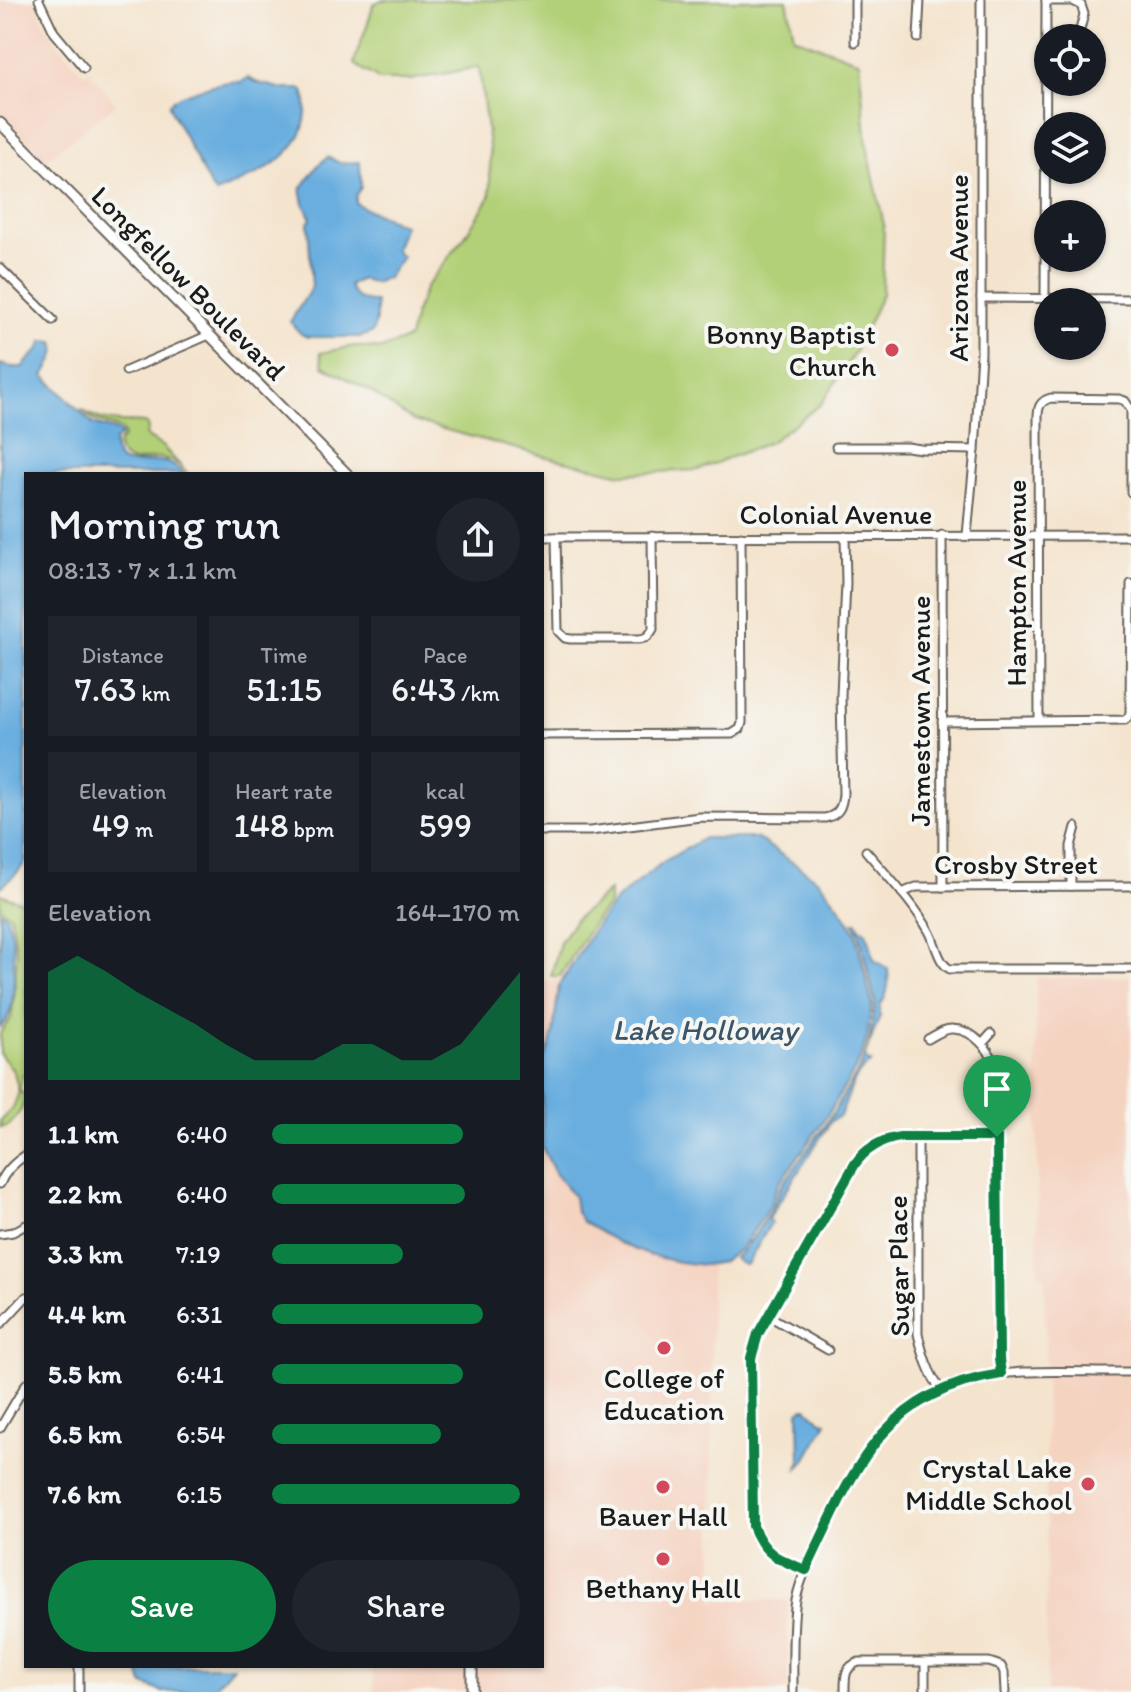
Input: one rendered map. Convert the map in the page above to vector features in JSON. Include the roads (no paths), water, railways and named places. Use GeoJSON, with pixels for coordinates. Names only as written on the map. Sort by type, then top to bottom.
{"type":"FeatureCollection","features":[{"type":"Feature","properties":{"kind":"street"},"geometry":{"type":"LineString","coordinates":[[39,0],[54,32],[84,68]]}},
{"type":"Feature","properties":{"kind":"street"},"geometry":{"type":"LineString","coordinates":[[855,0],[855,42]]}},
{"type":"Feature","properties":{"kind":"street"},"geometry":{"type":"LineString","coordinates":[[918,38],[920,0]]}},
{"type":"Feature","properties":{"kind":"street","name":"Arizona Avenue"},"geometry":{"type":"LineString","coordinates":[[967,535],[980,383],[981,0]]}},
{"type":"Feature","properties":{"kind":"street"},"geometry":{"type":"LineString","coordinates":[[1046,24],[1046,0],[1073,1],[1081,5],[1084,14],[1082,24]]}},
{"type":"Feature","properties":{"kind":"street"},"geometry":{"type":"LineString","coordinates":[[1045,288],[1047,96]]}},
{"type":"Feature","properties":{"kind":"street","name":"Longfellow Boulevard"},"geometry":{"type":"LineString","coordinates":[[0,123],[345,472]]}},
{"type":"Feature","properties":{"kind":"street"},"geometry":{"type":"LineString","coordinates":[[0,268],[53,320]]}},
{"type":"Feature","properties":{"kind":"street"},"geometry":{"type":"LineString","coordinates":[[981,298],[1034,298]]}},
{"type":"Feature","properties":{"kind":"street"},"geometry":{"type":"LineString","coordinates":[[1106,299],[1131,299]]}},
{"type":"Feature","properties":{"kind":"street"},"geometry":{"type":"LineString","coordinates":[[126,371],[209,335]]}},
{"type":"Feature","properties":{"kind":"street","name":"Hampton Avenue"},"geometry":{"type":"LineString","coordinates":[[1039,720],[1038,408],[1046,400],[1119,399],[1129,405],[1131,417]]}},
{"type":"Feature","properties":{"kind":"street"},"geometry":{"type":"LineString","coordinates":[[1131,417],[1131,492]]}},
{"type":"Feature","properties":{"kind":"street"},"geometry":{"type":"LineString","coordinates":[[836,447],[975,450]]}},
{"type":"Feature","properties":{"kind":"street","name":"Jamestown Avenue"},"geometry":{"type":"LineString","coordinates":[[942,535],[943,887]]}},
{"type":"Feature","properties":{"kind":"street"},"geometry":{"type":"LineString","coordinates":[[556,537],[558,631],[570,639],[644,639],[653,629],[652,536]]}},
{"type":"Feature","properties":{"kind":"street"},"geometry":{"type":"LineString","coordinates":[[544,735],[732,734],[740,729],[741,536]]}},
{"type":"Feature","properties":{"kind":"street"},"geometry":{"type":"LineString","coordinates":[[544,831],[591,831],[700,817],[825,818],[840,810],[843,794],[841,695],[845,536]]}},
{"type":"Feature","properties":{"kind":"street","name":"Colonial Avenue"},"geometry":{"type":"LineString","coordinates":[[544,537],[1131,536]]}},
{"type":"Feature","properties":{"kind":"street"},"geometry":{"type":"LineString","coordinates":[[942,722],[1127,718],[1130,712],[1131,584]]}},
{"type":"Feature","properties":{"kind":"street"},"geometry":{"type":"LineString","coordinates":[[1071,886],[1071,846],[1076,827]]}},
{"type":"Feature","properties":{"kind":"street"},"geometry":{"type":"LineString","coordinates":[[866,851],[926,926],[945,967],[956,970],[1131,969]]}},
{"type":"Feature","properties":{"kind":"street","name":"Crosby Street"},"geometry":{"type":"LineString","coordinates":[[902,893],[916,887],[1131,886]]}},
{"type":"Feature","properties":{"kind":"street"},"geometry":{"type":"LineString","coordinates":[[928,1039],[945,1029],[954,1028],[969,1034],[991,1054],[997,1072],[1001,1374]]}},
{"type":"Feature","properties":{"kind":"street"},"geometry":{"type":"LineString","coordinates":[[982,1044],[991,1034]]}},
{"type":"Feature","properties":{"kind":"street","name":"Sugar Place"},"geometry":{"type":"LineString","coordinates":[[918,1137],[918,1334],[924,1360],[941,1390]]}},
{"type":"Feature","properties":{"kind":"street"},"geometry":{"type":"LineString","coordinates":[[806,1570],[776,1558],[758,1538],[753,1526],[751,1358],[758,1334],[861,1156],[890,1138],[997,1137]]}},
{"type":"Feature","properties":{"kind":"street"},"geometry":{"type":"LineString","coordinates":[[0,1184],[16,1161],[24,1156]]}},
{"type":"Feature","properties":{"kind":"street"},"geometry":{"type":"LineString","coordinates":[[0,1234],[24,1226]]}},
{"type":"Feature","properties":{"kind":"street"},"geometry":{"type":"LineString","coordinates":[[0,1325],[24,1299]]}},
{"type":"Feature","properties":{"kind":"street"},"geometry":{"type":"LineString","coordinates":[[769,1316],[828,1350]]}},
{"type":"Feature","properties":{"kind":"street"},"geometry":{"type":"LineString","coordinates":[[793,1692],[795,1607],[806,1570],[850,1479],[877,1437],[907,1410],[941,1390],[974,1379],[1001,1374],[1131,1372]]}},
{"type":"Feature","properties":{"kind":"street"},"geometry":{"type":"LineString","coordinates":[[1,1428],[24,1388]]}},
{"type":"Feature","properties":{"kind":"street"},"geometry":{"type":"LineString","coordinates":[[845,1692],[847,1669],[859,1662],[989,1662],[1001,1666],[1005,1692]]}},
{"type":"Feature","properties":{"kind":"street"},"geometry":{"type":"LineString","coordinates":[[925,1662],[925,1692]]}},
{"type":"Feature","properties":{"kind":"street"},"geometry":{"type":"LineString","coordinates":[[79,1668],[79,1692]]}},
{"type":"Feature","properties":{"kind":"street"},"geometry":{"type":"LineString","coordinates":[[472,1668],[472,1692]]}},
{"type":"Feature","properties":{"kind":"water"},"geometry":{"type":"Polygon","coordinates":[[[248,78],[284,89],[302,89],[306,107],[303,129],[296,143],[273,164],[216,193],[169,106],[176,98],[194,91],[248,78]]]}},
{"type":"Feature","properties":{"kind":"water"},"geometry":{"type":"Polygon","coordinates":[[[328,157],[340,163],[360,162],[361,187],[356,203],[404,225],[395,250],[402,257],[387,278],[374,283],[361,279],[349,285],[360,299],[376,302],[372,333],[360,337],[307,337],[290,322],[312,287],[308,223],[311,219],[301,189],[318,165],[328,157]]]}},
{"type":"Feature","properties":{"kind":"water"},"geometry":{"type":"Polygon","coordinates":[[[43,341],[54,342],[53,360],[44,376],[93,424],[118,431],[121,435],[115,441],[118,458],[130,463],[164,462],[182,472],[24,472],[24,864],[0,888],[0,364],[22,367],[43,341]]]}},
{"type":"Feature","properties":{"kind":"water","name":"Lake Holloway"},"geometry":{"type":"Polygon","coordinates":[[[704,838],[757,838],[818,880],[839,906],[856,933],[872,1004],[867,1038],[858,1064],[829,1113],[778,1185],[770,1206],[740,1249],[722,1262],[705,1265],[648,1255],[621,1244],[583,1222],[576,1212],[574,1197],[555,1173],[544,1151],[544,1057],[553,1033],[559,986],[597,924],[617,899],[663,862],[704,838]]]}},
{"type":"Feature","properties":{"kind":"water"},"geometry":{"type":"Polygon","coordinates":[[[0,911],[6,916],[11,929],[14,969],[11,1009],[0,1027],[0,911]]]}},
{"type":"Feature","properties":{"kind":"water"},"geometry":{"type":"Polygon","coordinates":[[[853,922],[857,922],[867,934],[874,960],[888,969],[887,993],[880,1005],[880,1016],[865,1055],[871,1063],[855,1080],[840,1116],[831,1121],[768,1219],[771,1223],[744,1265],[734,1258],[755,1235],[781,1187],[832,1115],[861,1066],[870,1038],[875,1003],[859,932],[853,922]]]}},
{"type":"Feature","properties":{"kind":"water"},"geometry":{"type":"Polygon","coordinates":[[[804,1408],[827,1422],[798,1468],[799,1411],[804,1408]]]}},
{"type":"Feature","properties":{"kind":"water"},"geometry":{"type":"Polygon","coordinates":[[[138,1668],[231,1668],[212,1690],[163,1692],[143,1684],[138,1668]]]}},
{"type":"Feature","properties":{"kind":"place","name":"Bonny Baptist Church"},"geometry":{"type":"Point","coordinates":[892,350]}},
{"type":"Feature","properties":{"kind":"place","name":"College of Education"},"geometry":{"type":"Point","coordinates":[664,1348]}},
{"type":"Feature","properties":{"kind":"place","name":"Crystal Lake Middle School"},"geometry":{"type":"Point","coordinates":[1088,1484]}},
{"type":"Feature","properties":{"kind":"place","name":"Bauer Hall"},"geometry":{"type":"Point","coordinates":[663,1487]}},
{"type":"Feature","properties":{"kind":"place","name":"Bethany Hall"},"geometry":{"type":"Point","coordinates":[663,1559]}}]}
